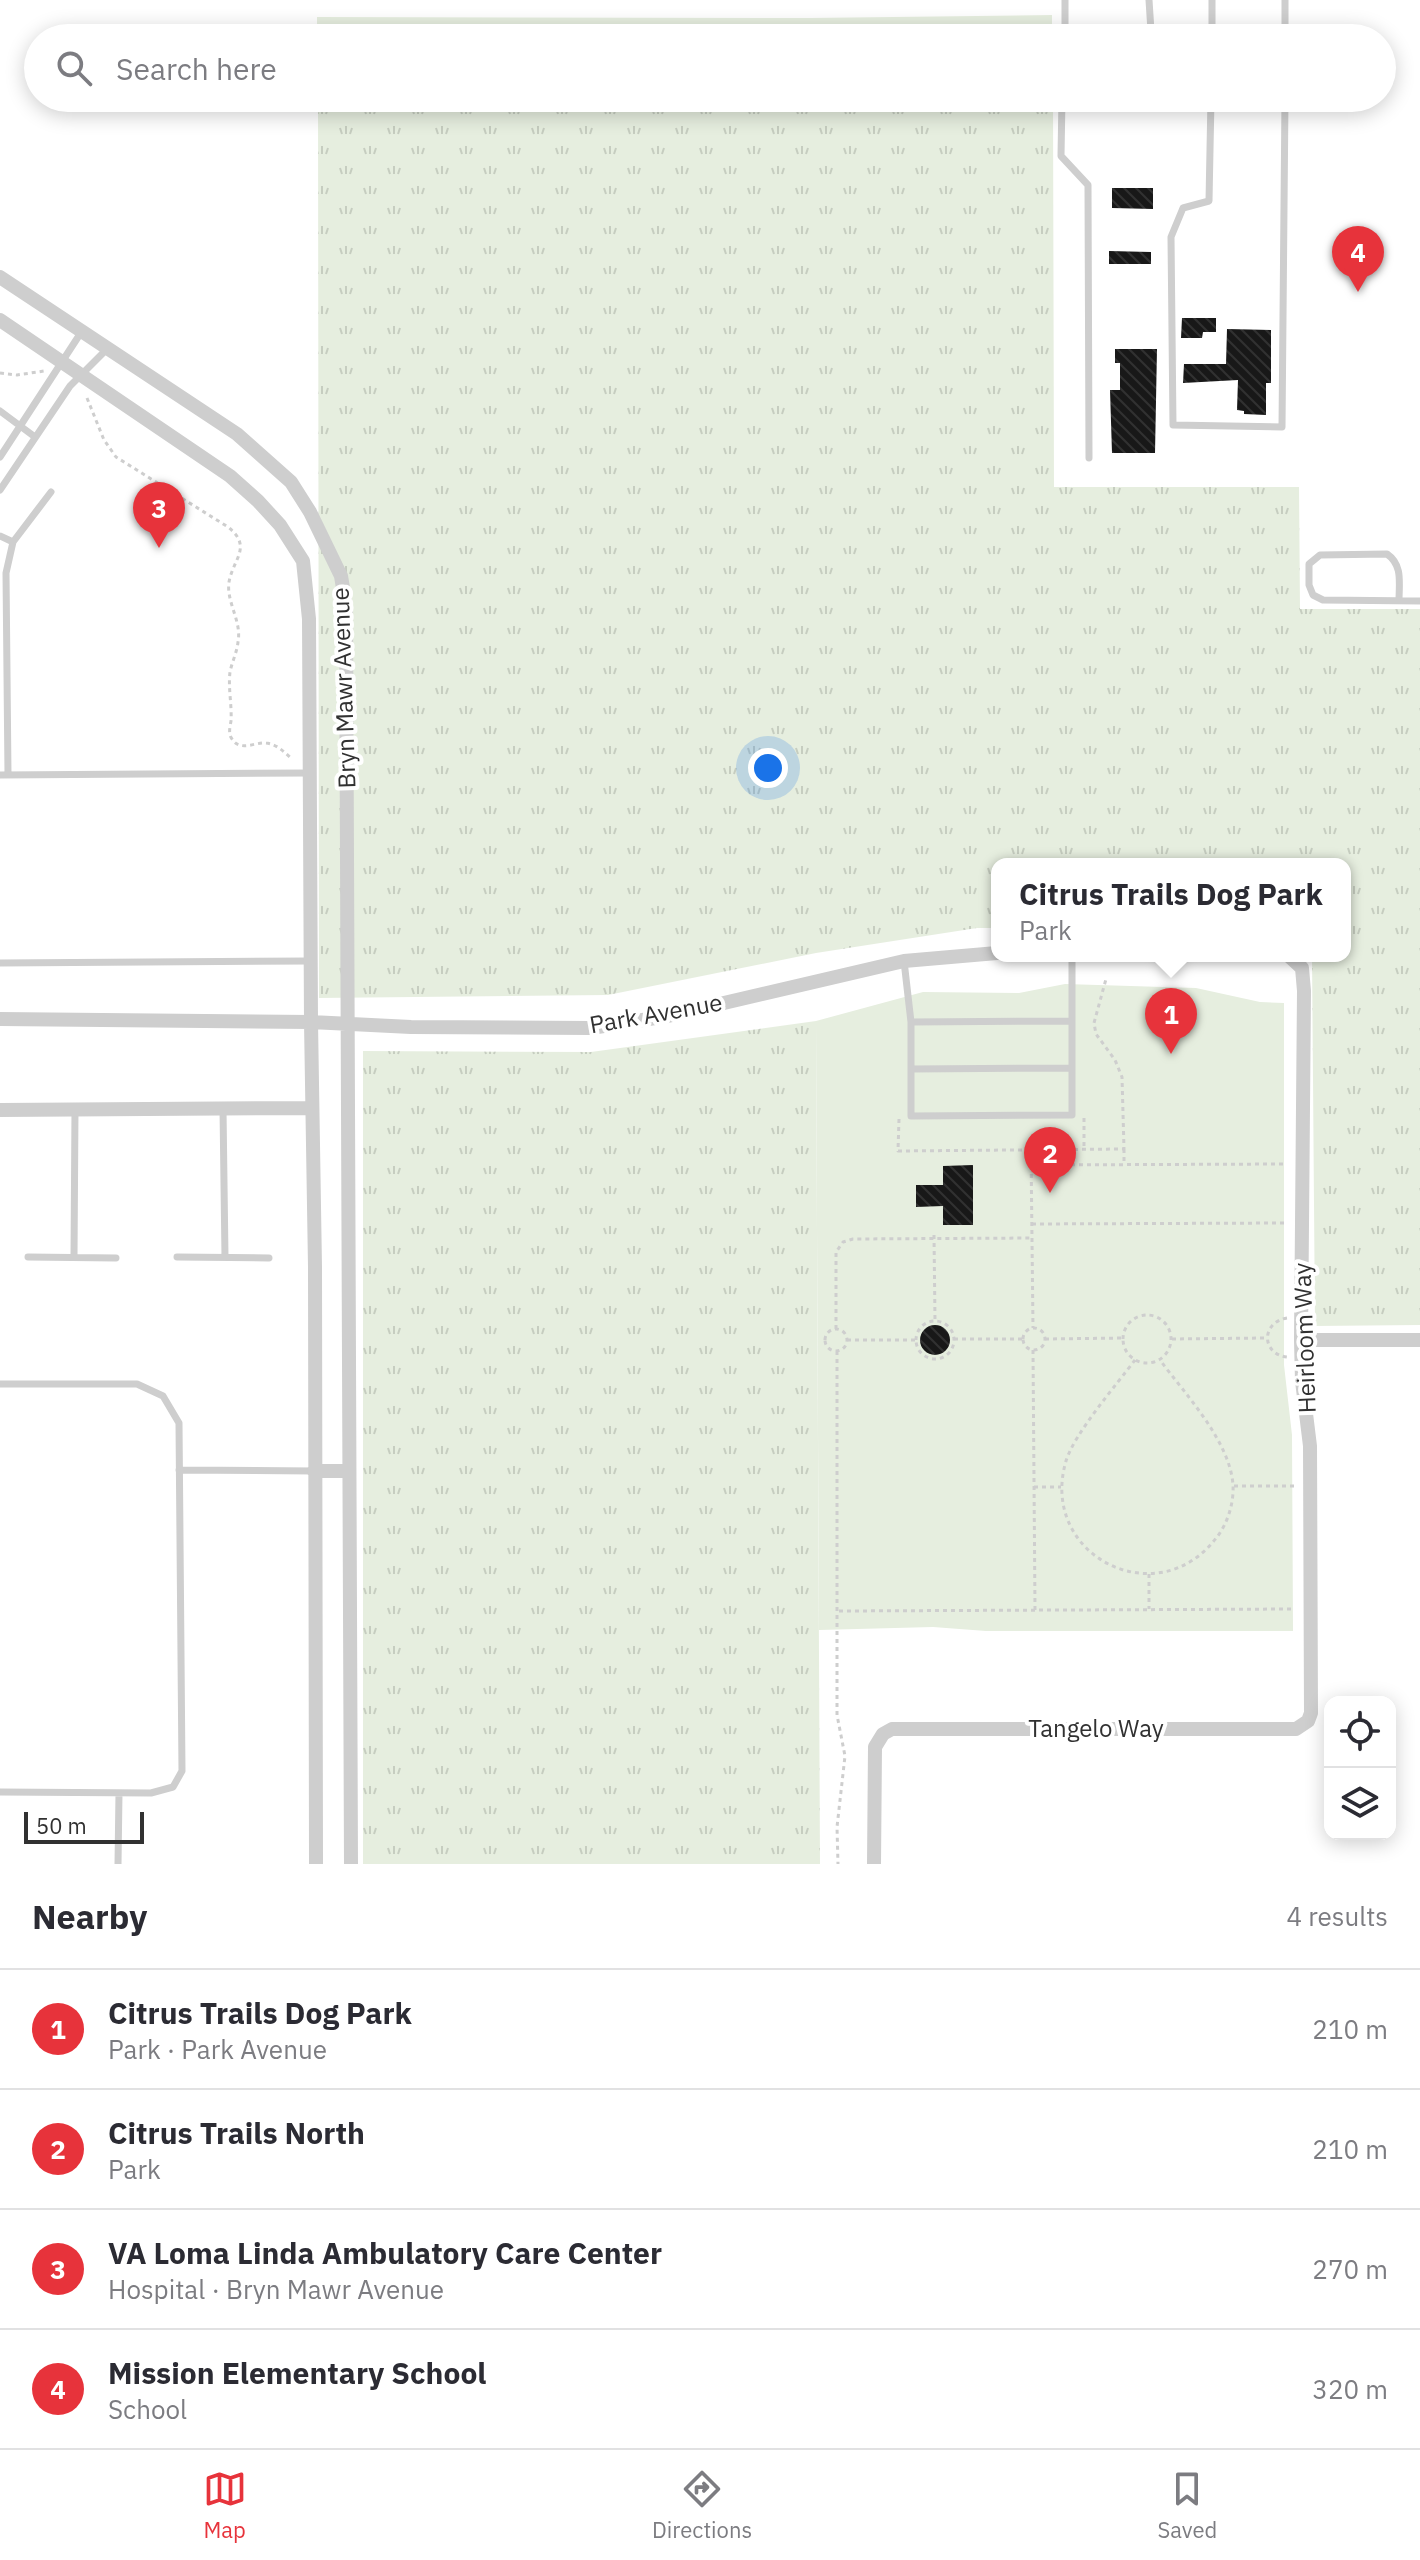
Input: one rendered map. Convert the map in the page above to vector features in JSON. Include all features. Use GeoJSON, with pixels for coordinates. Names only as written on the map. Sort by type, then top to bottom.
{"type":"FeatureCollection","features":[{"type":"Feature","properties":{"kind":"street","name":"Bryn Mawr Avenue"},"geometry":{"type":"LineString","coordinates":[[0,277],[237,434],[291,482],[310,512],[341,576],[346,606],[351,1864]]}},
{"type":"Feature","properties":{"kind":"street","name":"Bryn Mawr Avenue"},"geometry":{"type":"LineString","coordinates":[[0,320],[230,476],[280,525],[303,561],[309,619],[316,1864]]}},
{"type":"Feature","properties":{"kind":"street","name":"Park Avenue"},"geometry":{"type":"LineString","coordinates":[[0,1019],[591,1028],[668,1016],[904,961],[991,954]]}},
{"type":"Feature","properties":{"kind":"street","name":"Heirloom Way"},"geometry":{"type":"LineString","coordinates":[[1296,962],[1302,968],[1304,991],[1301,1340],[1302,1381],[1310,1446],[1311,1713],[1308,1721]]}},
{"type":"Feature","properties":{"kind":"street"},"geometry":{"type":"LineString","coordinates":[[0,1110],[312,1108]]}},
{"type":"Feature","properties":{"kind":"street"},"geometry":{"type":"LineString","coordinates":[[1301,1340],[1420,1340]]}},
{"type":"Feature","properties":{"kind":"street"},"geometry":{"type":"LineString","coordinates":[[314,1471],[349,1471]]}},
{"type":"Feature","properties":{"kind":"street","name":"Tangelo Way"},"geometry":{"type":"LineString","coordinates":[[874,1864],[875,1747],[883,1734],[892,1729],[1296,1729],[1308,1721]]}},
{"type":"Feature","properties":{"kind":"lane"},"geometry":{"type":"LineString","coordinates":[[1065,0],[1065,24]]}},
{"type":"Feature","properties":{"kind":"lane"},"geometry":{"type":"LineString","coordinates":[[1149,0],[1151,24]]}},
{"type":"Feature","properties":{"kind":"lane"},"geometry":{"type":"LineString","coordinates":[[1212,0],[1212,24]]}},
{"type":"Feature","properties":{"kind":"lane"},"geometry":{"type":"LineString","coordinates":[[1285,0],[1285,24]]}},
{"type":"Feature","properties":{"kind":"lane"},"geometry":{"type":"LineString","coordinates":[[1062,112],[1061,156],[1088,185],[1089,458]]}},
{"type":"Feature","properties":{"kind":"lane"},"geometry":{"type":"LineString","coordinates":[[1211,112],[1209,201],[1183,208],[1171,237],[1173,425],[1282,427],[1285,112]]}},
{"type":"Feature","properties":{"kind":"lane"},"geometry":{"type":"LineString","coordinates":[[0,457],[83,330]]}},
{"type":"Feature","properties":{"kind":"lane"},"geometry":{"type":"LineString","coordinates":[[0,490],[70,386],[108,348]]}},
{"type":"Feature","properties":{"kind":"lane"},"geometry":{"type":"LineString","coordinates":[[0,411],[35,437]]}},
{"type":"Feature","properties":{"kind":"lane"},"geometry":{"type":"LineString","coordinates":[[51,492],[13,542],[6,573],[4,775],[309,773]]}},
{"type":"Feature","properties":{"kind":"lane"},"geometry":{"type":"LineString","coordinates":[[0,536],[13,542]]}},
{"type":"Feature","properties":{"kind":"lane"},"geometry":{"type":"LineString","coordinates":[[1399,601],[1399,567],[1387,554],[1320,555],[1309,564],[1309,585],[1313,595],[1323,600],[1399,601],[1420,601]]}},
{"type":"Feature","properties":{"kind":"lane"},"geometry":{"type":"LineString","coordinates":[[0,963],[311,961]]}},
{"type":"Feature","properties":{"kind":"lane"},"geometry":{"type":"LineString","coordinates":[[904,961],[911,1022],[911,1116],[1072,1115],[1072,962]]}},
{"type":"Feature","properties":{"kind":"lane"},"geometry":{"type":"LineString","coordinates":[[911,1022],[1072,1021]]}},
{"type":"Feature","properties":{"kind":"lane"},"geometry":{"type":"LineString","coordinates":[[911,1069],[1072,1068]]}},
{"type":"Feature","properties":{"kind":"lane"},"geometry":{"type":"LineString","coordinates":[[74,1257],[75,1109]]}},
{"type":"Feature","properties":{"kind":"lane"},"geometry":{"type":"LineString","coordinates":[[223,1109],[225,1257]]}},
{"type":"Feature","properties":{"kind":"lane"},"geometry":{"type":"LineString","coordinates":[[28,1257],[116,1258]]}},
{"type":"Feature","properties":{"kind":"lane"},"geometry":{"type":"LineString","coordinates":[[177,1257],[269,1258]]}},
{"type":"Feature","properties":{"kind":"lane"},"geometry":{"type":"LineString","coordinates":[[0,1384],[137,1384],[163,1396],[179,1423],[182,1771],[173,1787],[151,1793],[0,1792]]}},
{"type":"Feature","properties":{"kind":"lane"},"geometry":{"type":"LineString","coordinates":[[179,1470],[314,1471]]}},
{"type":"Feature","properties":{"kind":"lane"},"geometry":{"type":"LineString","coordinates":[[118,1864],[119,1793]]}},
{"type":"Feature","properties":{"kind":"path"},"geometry":{"type":"LineString","coordinates":[[0,373],[17,375],[45,371]]}},
{"type":"Feature","properties":{"kind":"path"},"geometry":{"type":"LineString","coordinates":[[87,398],[104,440],[116,457],[228,527],[238,538],[240,551],[229,582],[239,631],[230,672],[230,733],[232,740],[239,745],[268,743],[280,748],[292,759]]}},
{"type":"Feature","properties":{"kind":"path"},"geometry":{"type":"LineString","coordinates":[[1106,979],[1094,1023],[1096,1034],[1115,1060],[1122,1077],[1124,1165]]}},
{"type":"Feature","properties":{"kind":"path"},"geometry":{"type":"LineString","coordinates":[[1033,1328],[1031,1150],[1124,1149]]}},
{"type":"Feature","properties":{"kind":"path"},"geometry":{"type":"LineString","coordinates":[[935,1150],[935,1156]]}},
{"type":"Feature","properties":{"kind":"path"},"geometry":{"type":"LineString","coordinates":[[1031,1165],[1286,1164]]}},
{"type":"Feature","properties":{"kind":"path"},"geometry":{"type":"LineString","coordinates":[[1032,1224],[1286,1223]]}},
{"type":"Feature","properties":{"kind":"path"},"geometry":{"type":"LineString","coordinates":[[836,1329],[836,1252],[843,1242],[853,1239],[934,1237],[1032,1238]]}},
{"type":"Feature","properties":{"kind":"path"},"geometry":{"type":"LineString","coordinates":[[934,1237],[935,1321]]}},
{"type":"Feature","properties":{"kind":"path"},"geometry":{"type":"LineString","coordinates":[[1152,1315],[1166,1324],[1172,1339],[1168,1351],[1160,1360],[1147,1363],[1135,1360],[1126,1351],[1123,1338],[1129,1323],[1136,1318],[1152,1315]]}},
{"type":"Feature","properties":{"kind":"path"},"geometry":{"type":"LineString","coordinates":[[1287,1318],[1270,1326],[1266,1338],[1271,1350],[1281,1357],[1287,1357]]}},
{"type":"Feature","properties":{"kind":"path"},"geometry":{"type":"LineString","coordinates":[[935,1321],[946,1325],[954,1339],[946,1355],[935,1359],[920,1351],[916,1340],[920,1329],[935,1321]]}},
{"type":"Feature","properties":{"kind":"path"},"geometry":{"type":"LineString","coordinates":[[1033,1328],[1024,1333],[1022,1339],[1027,1348],[1040,1348],[1045,1339]]}},
{"type":"Feature","properties":{"kind":"path"},"geometry":{"type":"LineString","coordinates":[[1033,1328],[1042,1332],[1045,1339]]}},
{"type":"Feature","properties":{"kind":"path"},"geometry":{"type":"LineString","coordinates":[[836,1329],[845,1334],[847,1340],[843,1349],[837,1351],[830,1349],[825,1340],[836,1329]]}},
{"type":"Feature","properties":{"kind":"path"},"geometry":{"type":"LineString","coordinates":[[1045,1339],[1123,1338]]}},
{"type":"Feature","properties":{"kind":"path"},"geometry":{"type":"LineString","coordinates":[[1172,1339],[1266,1338]]}},
{"type":"Feature","properties":{"kind":"path"},"geometry":{"type":"LineString","coordinates":[[954,1339],[1022,1339]]}},
{"type":"Feature","properties":{"kind":"path"},"geometry":{"type":"LineString","coordinates":[[847,1340],[916,1340]]}},
{"type":"Feature","properties":{"kind":"path"},"geometry":{"type":"LineString","coordinates":[[1033,1350],[1035,1610]]}},
{"type":"Feature","properties":{"kind":"path"},"geometry":{"type":"LineString","coordinates":[[837,1351],[837,1715],[845,1756],[837,1827],[838,1864]]}},
{"type":"Feature","properties":{"kind":"path"},"geometry":{"type":"LineString","coordinates":[[1135,1360],[1067,1458],[1061,1487],[1064,1510],[1073,1531],[1087,1549],[1105,1563],[1126,1571],[1149,1574],[1171,1571],[1192,1562],[1209,1548],[1223,1530],[1231,1508],[1233,1486],[1227,1457],[1160,1360]]}},
{"type":"Feature","properties":{"kind":"path"},"geometry":{"type":"LineString","coordinates":[[1233,1486],[1295,1486]]}},
{"type":"Feature","properties":{"kind":"path"},"geometry":{"type":"LineString","coordinates":[[1034,1487],[1061,1487]]}},
{"type":"Feature","properties":{"kind":"path"},"geometry":{"type":"LineString","coordinates":[[1149,1574],[1149,1609]]}},
{"type":"Feature","properties":{"kind":"path"},"geometry":{"type":"LineString","coordinates":[[839,1611],[1295,1609]]}},
{"type":"Feature","properties":{"kind":"path"},"geometry":{"type":"LineString","coordinates":[[845,1756],[852,1756]]}},
{"type":"Feature","properties":{"kind":"green space"},"geometry":{"type":"Polygon","coordinates":[[[1052,15],[1052,24],[317,24],[317,17],[1052,15]]]}},
{"type":"Feature","properties":{"kind":"green space"},"geometry":{"type":"Polygon","coordinates":[[[318,112],[1053,112],[1054,487],[1299,487],[1300,609],[1420,609],[1420,1325],[1315,1326],[1312,962],[1351,962],[1351,858],[991,858],[991,928],[816,953],[608,995],[319,998],[318,112]]]}},
{"type":"Feature","properties":{"kind":"green space"},"geometry":{"type":"Polygon","coordinates":[[[1065,984],[1196,988],[1260,1002],[1284,1003],[1284,1365],[1292,1435],[1293,1631],[986,1631],[933,1627],[819,1630],[816,1021],[923,992],[1019,993],[1065,984]]]}},
{"type":"Feature","properties":{"kind":"green space"},"geometry":{"type":"Polygon","coordinates":[[[816,1021],[820,1864],[363,1864],[363,1051],[591,1052],[816,1021]]]}},
{"type":"Feature","properties":{"kind":"building"},"geometry":{"type":"Polygon","coordinates":[[[1112,188],[1153,188],[1153,209],[1112,208],[1112,188]]]}},
{"type":"Feature","properties":{"kind":"building"},"geometry":{"type":"Polygon","coordinates":[[[1109,251],[1151,252],[1151,264],[1109,264],[1109,251]]]}},
{"type":"Feature","properties":{"kind":"building"},"geometry":{"type":"Polygon","coordinates":[[[1182,318],[1216,318],[1216,332],[1203,332],[1202,338],[1181,338],[1182,318]]]}},
{"type":"Feature","properties":{"kind":"building"},"geometry":{"type":"Polygon","coordinates":[[[1227,329],[1271,330],[1271,383],[1266,383],[1266,415],[1244,414],[1244,411],[1237,410],[1238,380],[1183,383],[1184,364],[1226,364],[1227,329]]]}},
{"type":"Feature","properties":{"kind":"building"},"geometry":{"type":"Polygon","coordinates":[[[1115,349],[1157,349],[1155,453],[1112,453],[1110,390],[1120,390],[1120,363],[1115,363],[1115,349]]]}},
{"type":"Feature","properties":{"kind":"building"},"geometry":{"type":"Polygon","coordinates":[[[973,1165],[973,1225],[943,1225],[943,1206],[916,1207],[916,1185],[943,1185],[943,1166],[973,1165]]]}},
{"type":"Feature","properties":{"kind":"building"},"geometry":{"type":"Polygon","coordinates":[[[935,1325],[946,1329],[950,1340],[946,1351],[935,1355],[924,1351],[920,1340],[924,1329],[935,1325]]]}},
{"type":"Feature","properties":{"kind":"place","name":"Mission Elementary School"},"geometry":{"type":"Point","coordinates":[1358,292]}},
{"type":"Feature","properties":{"kind":"place","name":"VA Loma Linda Ambulatory Care Center"},"geometry":{"type":"Point","coordinates":[159,548]}},
{"type":"Feature","properties":{"kind":"place","name":"Citrus Trails Dog Park"},"geometry":{"type":"Point","coordinates":[1171,1054]}},
{"type":"Feature","properties":{"kind":"place","name":"Citrus Trails North"},"geometry":{"type":"Point","coordinates":[1050,1193]}}]}
